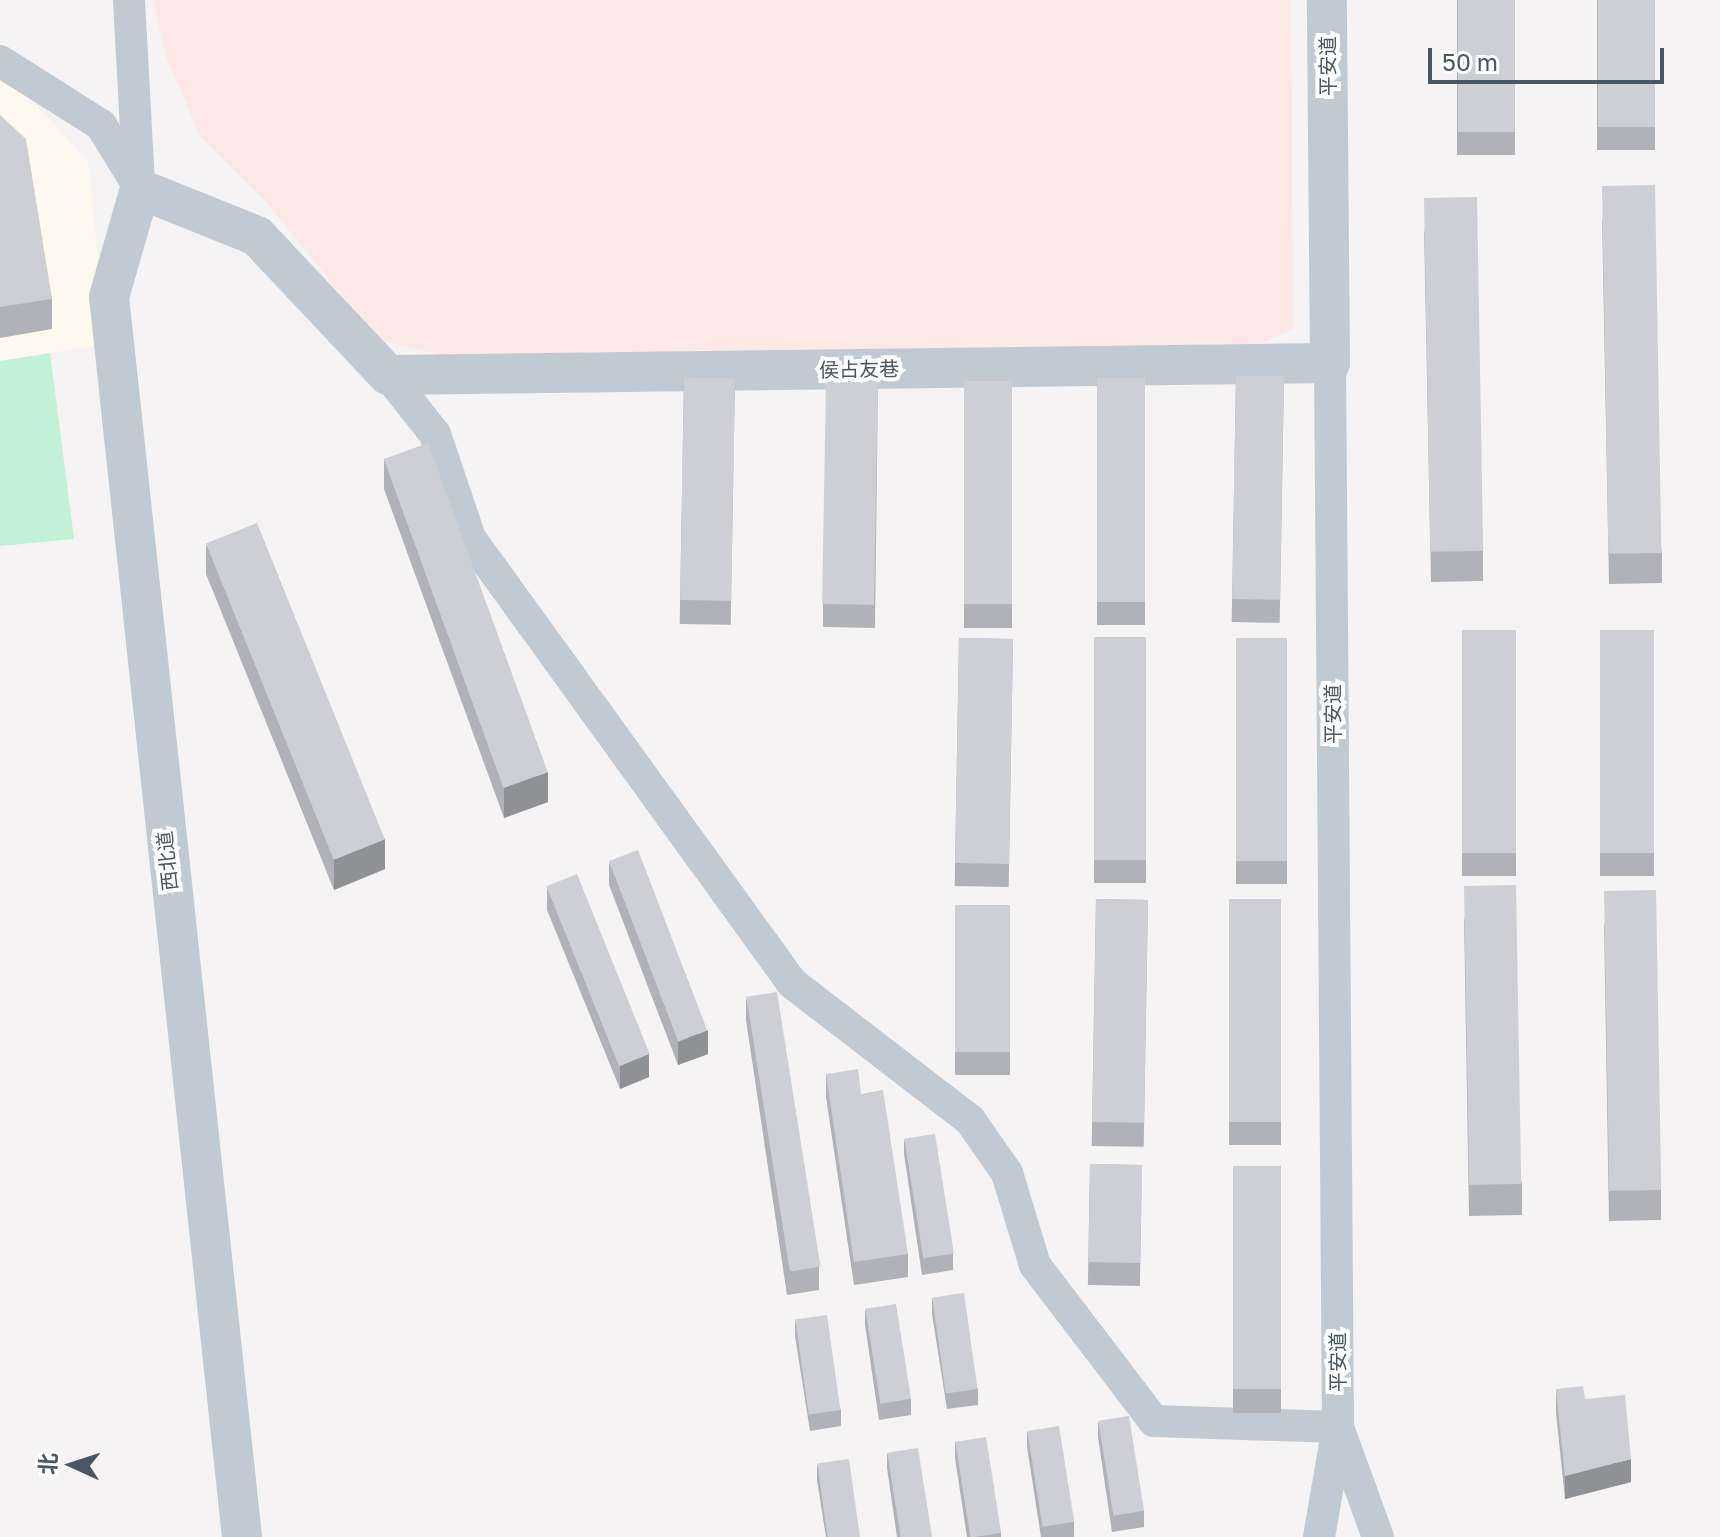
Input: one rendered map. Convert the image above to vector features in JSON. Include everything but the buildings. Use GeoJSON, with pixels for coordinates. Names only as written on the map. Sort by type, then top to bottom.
{"type":"FeatureCollection","features":[{"type":"Feature","properties":{"kind":"street"},"geometry":{"type":"LineString","coordinates":[[129,0],[140,189]]}},
{"type":"Feature","properties":{"kind":"street","name":"平安道"},"geometry":{"type":"LineString","coordinates":[[1327,0],[1338,1427]]}},
{"type":"Feature","properties":{"kind":"street"},"geometry":{"type":"LineString","coordinates":[[0,61],[101,125],[140,189],[257,236],[388,375],[435,434],[470,538],[792,983],[970,1120],[1007,1173],[1035,1265],[1154,1421],[1338,1427]]}},
{"type":"Feature","properties":{"kind":"street","name":"西北道"},"geometry":{"type":"LineString","coordinates":[[140,189],[109,297],[242,1537]]}},
{"type":"Feature","properties":{"kind":"street","name":"侯占友巷"},"geometry":{"type":"LineString","coordinates":[[388,375],[1330,363]]}},
{"type":"Feature","properties":{"kind":"street"},"geometry":{"type":"LineString","coordinates":[[1319,1537],[1338,1427]]}},
{"type":"Feature","properties":{"kind":"street"},"geometry":{"type":"LineString","coordinates":[[1338,1427],[1378,1537]]}},
{"type":"Feature","properties":{"kind":"shaded area"},"geometry":{"type":"Polygon","coordinates":[[[153,0],[1291,0],[1293,329],[1259,344],[454,358],[377,339],[267,203],[200,136],[166,56],[153,0]]]}},
{"type":"Feature","properties":{"kind":"shaded area"},"geometry":{"type":"Polygon","coordinates":[[[0,78],[20,89],[88,161],[107,344],[0,361],[0,78]]]}},
{"type":"Feature","properties":{"kind":"green space"},"geometry":{"type":"Polygon","coordinates":[[[50,353],[74,539],[0,546],[0,361],[50,353]]]}}]}
